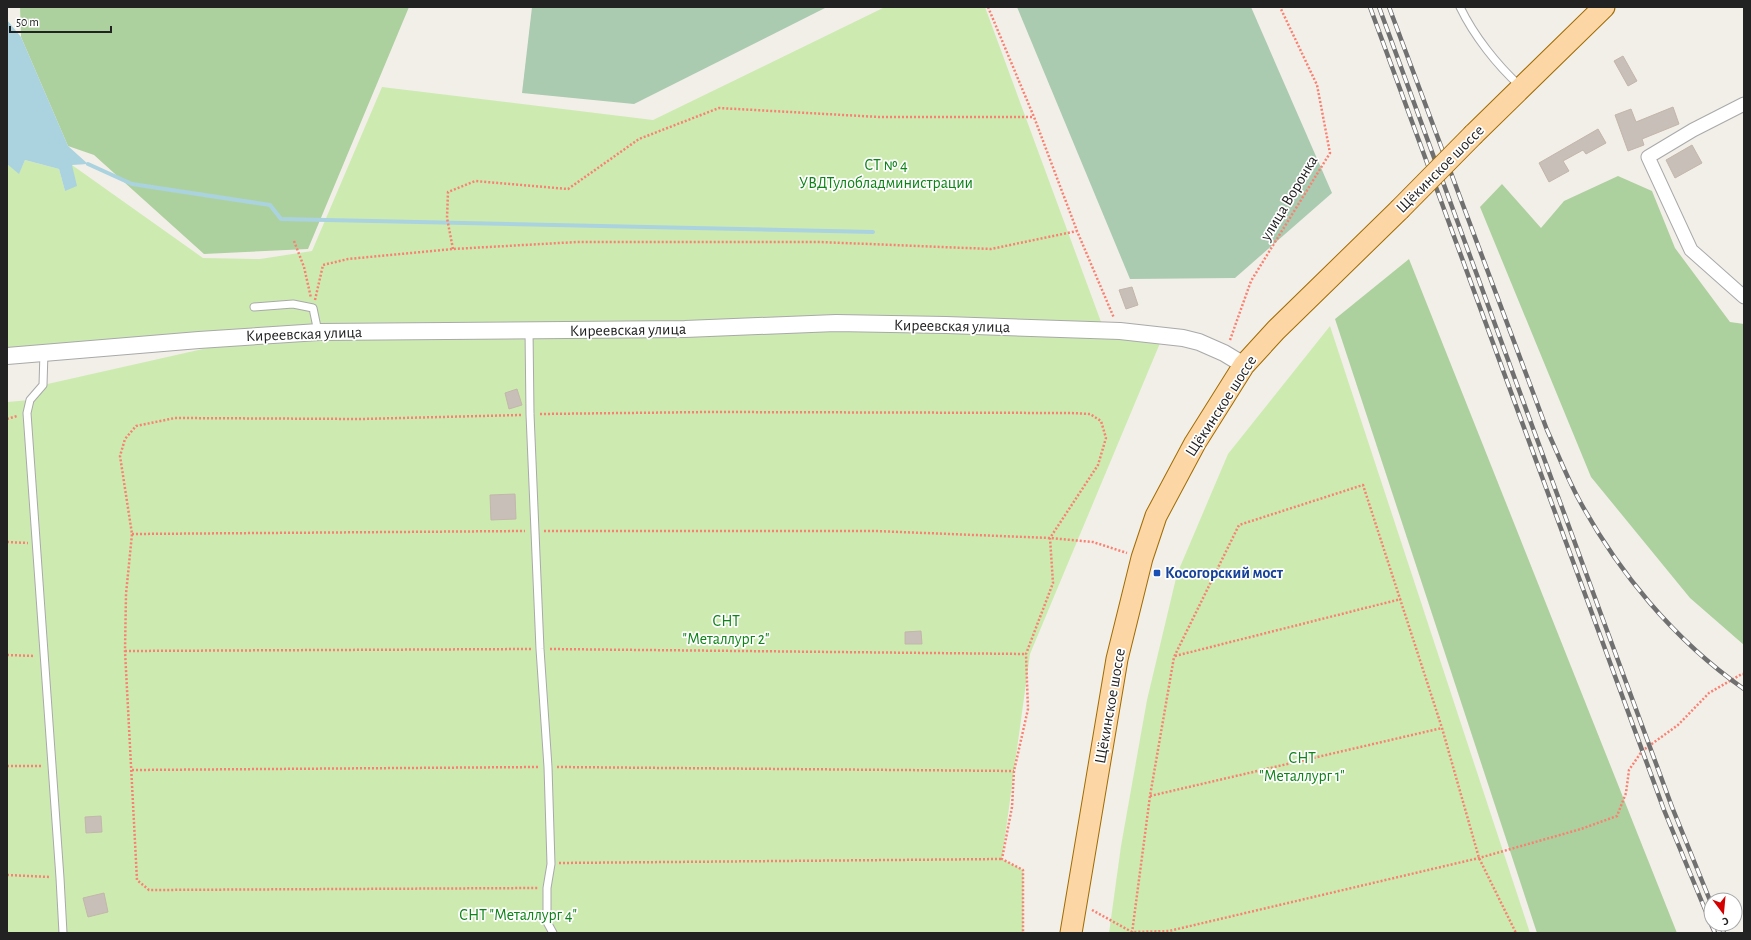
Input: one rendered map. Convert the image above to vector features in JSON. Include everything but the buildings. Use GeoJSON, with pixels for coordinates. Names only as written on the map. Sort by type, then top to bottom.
{"type":"FeatureCollection","features":[{"type":"Feature","properties":{"kind":"main road","name":"Щёкинское шоссе"},"geometry":{"type":"LineString","coordinates":[[1071,933],[1117,658],[1142,558],[1156,516],[1181,467],[1244,365],[1286,320],[1604,7]]}},
{"type":"Feature","properties":{"kind":"street"},"geometry":{"type":"LineString","coordinates":[[1744,104],[1693,130],[1648,157],[1691,250],[1744,297]]}},
{"type":"Feature","properties":{"kind":"street","name":"Киреевская улица"},"geometry":{"type":"LineString","coordinates":[[7,356],[318,332],[686,329],[836,323],[953,325],[1120,331],[1183,338],[1199,342],[1224,353],[1244,365]]}},
{"type":"Feature","properties":{"kind":"lane"},"geometry":{"type":"LineString","coordinates":[[1460,7],[1467,22],[1505,72],[1522,87]]}},
{"type":"Feature","properties":{"kind":"lane"},"geometry":{"type":"LineString","coordinates":[[254,307],[293,304],[313,308],[318,332]]}},
{"type":"Feature","properties":{"kind":"lane"},"geometry":{"type":"LineString","coordinates":[[529,330],[530,414],[540,649],[548,767],[551,864],[547,888],[547,922],[552,933]]}},
{"type":"Feature","properties":{"kind":"lane"},"geometry":{"type":"LineString","coordinates":[[44,352],[44,385],[30,400],[28,413],[63,933]]}},
{"type":"Feature","properties":{"kind":"path"},"geometry":{"type":"LineString","coordinates":[[988,7],[1034,117],[1077,231],[1120,331]]}},
{"type":"Feature","properties":{"kind":"path","name":"улица Воронка"},"geometry":{"type":"LineString","coordinates":[[1224,353],[1251,281],[1330,153],[1317,85],[1280,7]]}},
{"type":"Feature","properties":{"kind":"path"},"geometry":{"type":"LineString","coordinates":[[453,249],[447,218],[448,192],[475,181],[568,189],[639,139],[719,108],[879,117],[1034,117]]}},
{"type":"Feature","properties":{"kind":"path"},"geometry":{"type":"LineString","coordinates":[[313,308],[323,264],[348,259],[453,249],[577,242],[820,242],[991,249],[1077,231]]}},
{"type":"Feature","properties":{"kind":"path"},"geometry":{"type":"LineString","coordinates":[[294,241],[304,267],[313,308]]}},
{"type":"Feature","properties":{"kind":"path"},"geometry":{"type":"LineString","coordinates":[[547,888],[149,890],[137,880],[125,651],[126,594],[132,534],[120,456],[125,439],[136,426],[175,418],[361,419],[530,414],[709,412],[1071,412],[1090,414],[1101,421],[1106,438],[1098,465],[1050,538],[1053,583],[1026,654],[1028,709],[1014,771],[1012,808],[1002,860]]}},
{"type":"Feature","properties":{"kind":"path"},"geometry":{"type":"LineString","coordinates":[[1132,932],[1150,796],[1174,656],[1239,525],[1363,485],[1442,728],[1479,858],[1516,933]]}},
{"type":"Feature","properties":{"kind":"path"},"geometry":{"type":"LineString","coordinates":[[132,534],[536,531],[875,531],[1050,538],[1093,542],[1142,558]]}},
{"type":"Feature","properties":{"kind":"path"},"geometry":{"type":"LineString","coordinates":[[7,542],[36,543]]}},
{"type":"Feature","properties":{"kind":"path"},"geometry":{"type":"LineString","coordinates":[[1174,656],[1401,599]]}},
{"type":"Feature","properties":{"kind":"path"},"geometry":{"type":"LineString","coordinates":[[125,651],[540,649],[1026,654]]}},
{"type":"Feature","properties":{"kind":"path"},"geometry":{"type":"LineString","coordinates":[[7,655],[45,656]]}},
{"type":"Feature","properties":{"kind":"path"},"geometry":{"type":"LineString","coordinates":[[1076,902],[1132,932],[1169,931],[1479,858],[1581,829],[1617,816],[1626,793],[1629,770],[1642,751],[1678,725],[1709,693],[1744,674]]}},
{"type":"Feature","properties":{"kind":"path"},"geometry":{"type":"LineString","coordinates":[[1150,796],[1442,728]]}},
{"type":"Feature","properties":{"kind":"path"},"geometry":{"type":"LineString","coordinates":[[7,766],[52,766]]}},
{"type":"Feature","properties":{"kind":"path"},"geometry":{"type":"LineString","coordinates":[[132,770],[548,767],[1014,771]]}},
{"type":"Feature","properties":{"kind":"path"},"geometry":{"type":"LineString","coordinates":[[551,864],[1002,860],[1023,870],[1023,933]]}},
{"type":"Feature","properties":{"kind":"path"},"geometry":{"type":"LineString","coordinates":[[7,875],[60,878]]}},
{"type":"Feature","properties":{"kind":"green space"},"geometry":{"type":"Polygon","coordinates":[[[20,7],[409,7],[308,249],[204,254],[94,155],[68,146],[21,37],[20,7]]]}},
{"type":"Feature","properties":{"kind":"green space"},"geometry":{"type":"Polygon","coordinates":[[[532,7],[827,7],[634,104],[522,93],[532,7]]]}},
{"type":"Feature","properties":{"kind":"green space","name":"СНТ \"Металлург 2\""},"geometry":{"type":"Polygon","coordinates":[[[885,7],[985,7],[1104,330],[1163,336],[1030,654],[1002,859],[1023,870],[1023,933],[7,933],[7,402],[30,400],[43,385],[261,336],[7,356],[7,164],[19,173],[25,160],[59,169],[65,191],[72,165],[203,258],[260,259],[312,251],[382,87],[653,120],[885,7]]]}},
{"type":"Feature","properties":{"kind":"green space"},"geometry":{"type":"Polygon","coordinates":[[[1017,7],[1251,7],[1332,193],[1235,278],[1130,279],[1017,7]]]}},
{"type":"Feature","properties":{"kind":"green space"},"geometry":{"type":"Polygon","coordinates":[[[1618,176],[1652,191],[1675,248],[1730,322],[1744,324],[1744,645],[1690,598],[1591,477],[1480,207],[1502,184],[1541,228],[1564,201],[1618,176]]]}},
{"type":"Feature","properties":{"kind":"green space"},"geometry":{"type":"Polygon","coordinates":[[[1409,259],[1677,933],[1537,933],[1335,319],[1409,259]]]}},
{"type":"Feature","properties":{"kind":"green space","name":"СНТ \"Металлург 1\""},"geometry":{"type":"Polygon","coordinates":[[[1330,326],[1530,933],[1109,933],[1121,846],[1147,700],[1177,574],[1228,454],[1330,326]]]}},
{"type":"Feature","properties":{"kind":"water"},"geometry":{"type":"Polygon","coordinates":[[[7,20],[21,37],[68,146],[88,164],[72,165],[77,186],[65,191],[59,169],[25,160],[19,174],[7,164],[7,20]]]}},
{"type":"Feature","properties":{"kind":"waterway"},"geometry":{"type":"LineString","coordinates":[[88,164],[132,184],[270,205],[281,219],[873,232]]}},
{"type":"Feature","properties":{"kind":"railway"},"geometry":{"type":"LineString","coordinates":[[1370,7],[1664,810],[1703,905]]}},
{"type":"Feature","properties":{"kind":"railway"},"geometry":{"type":"LineString","coordinates":[[1379,7],[1672,807],[1707,892]]}},
{"type":"Feature","properties":{"kind":"railway"},"geometry":{"type":"LineString","coordinates":[[1389,7],[1547,430],[1577,496],[1610,551],[1649,602],[1694,649],[1718,670],[1744,689]]}},
{"type":"Feature","properties":{"kind":"place","name":"Косогорский мост"},"geometry":{"type":"Point","coordinates":[1157,573]}},
{"type":"Feature","properties":{"kind":"park label","name":"СТ № 4 УВДТулобладминистрации"},"geometry":{"type":"Point","coordinates":[886,174]}},
{"type":"Feature","properties":{"kind":"park label","name":"СНТ \"Металлург 4\""},"geometry":{"type":"Point","coordinates":[518,915]}}]}
